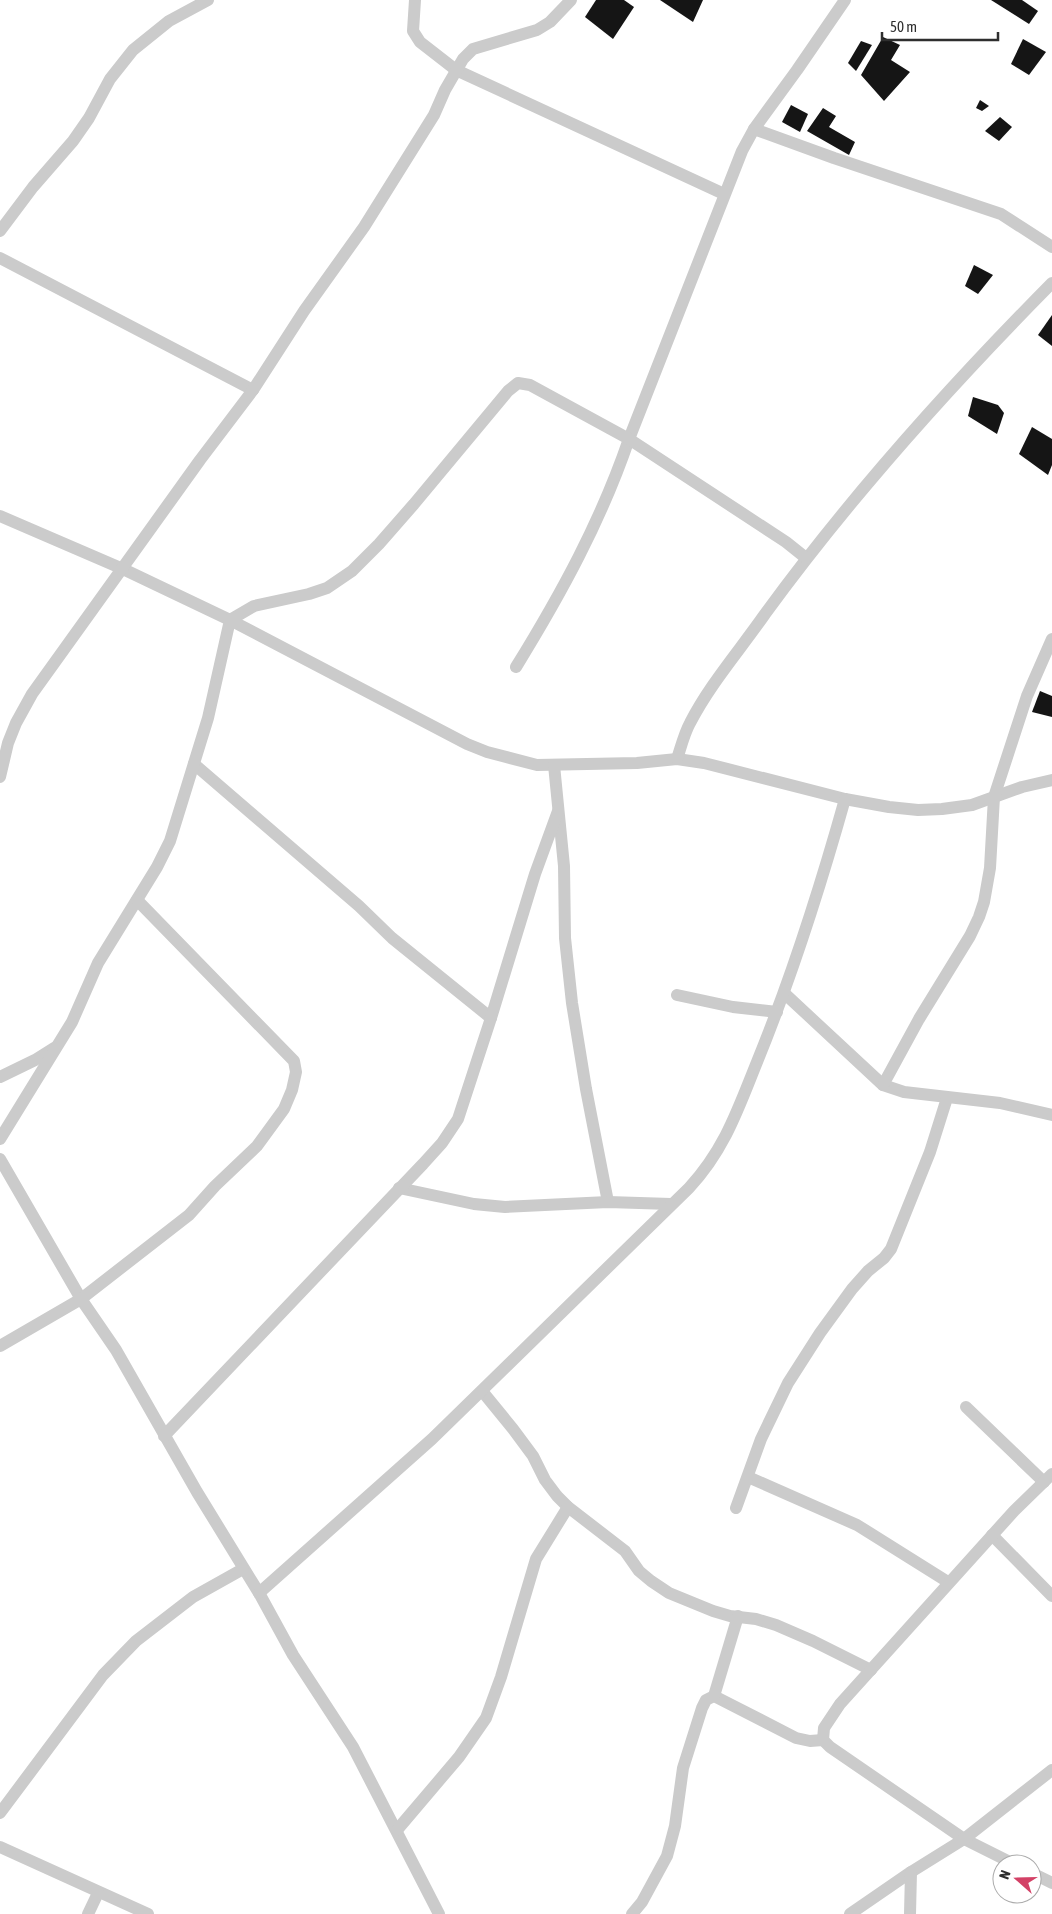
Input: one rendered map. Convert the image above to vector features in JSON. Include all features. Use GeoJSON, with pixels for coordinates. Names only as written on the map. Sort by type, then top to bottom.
{"type":"FeatureCollection","features":[{"type":"Feature","properties":{"kind":"street"},"geometry":{"type":"LineString","coordinates":[[0,231],[33,186],[73,141],[89,118],[110,79],[133,50],[169,21],[208,0]]}},
{"type":"Feature","properties":{"kind":"street"},"geometry":{"type":"LineString","coordinates":[[415,0],[413,31],[420,42],[456,70],[724,194]]}},
{"type":"Feature","properties":{"kind":"street"},"geometry":{"type":"LineString","coordinates":[[0,777],[16,723],[32,694],[252,390],[304,311],[364,227],[434,115],[456,70],[473,49],[537,30],[550,22],[571,0]]}},
{"type":"Feature","properties":{"kind":"street"},"geometry":{"type":"LineString","coordinates":[[516,667],[571,575],[615,477],[742,151],[754,129],[846,0]]}},
{"type":"Feature","properties":{"kind":"street"},"geometry":{"type":"LineString","coordinates":[[754,129],[1001,214],[1052,247]]}},
{"type":"Feature","properties":{"kind":"street"},"geometry":{"type":"LineString","coordinates":[[0,258],[252,390]]}},
{"type":"Feature","properties":{"kind":"street"},"geometry":{"type":"LineString","coordinates":[[677,759],[694,716],[718,679],[806,558],[986,349],[1052,283]]}},
{"type":"Feature","properties":{"kind":"street"},"geometry":{"type":"LineString","coordinates":[[0,1140],[72,1022],[98,963],[157,867],[170,841],[208,718],[230,620],[254,606],[309,594],[327,588],[352,571],[379,544],[508,391],[518,383],[530,384],[628,440],[786,542],[806,558]]}},
{"type":"Feature","properties":{"kind":"street"},"geometry":{"type":"LineString","coordinates":[[0,516],[123,569],[230,620],[474,747],[522,762],[554,766],[637,763],[677,759],[713,765],[845,799],[918,810],[972,805],[1022,787],[1052,780]]}},
{"type":"Feature","properties":{"kind":"street"},"geometry":{"type":"LineString","coordinates":[[883,1085],[918,1019],[970,936],[979,917],[984,902],[990,868],[994,797],[1027,696],[1052,639]]}},
{"type":"Feature","properties":{"kind":"street"},"geometry":{"type":"LineString","coordinates":[[194,764],[358,906],[392,938],[492,1018]]}},
{"type":"Feature","properties":{"kind":"street"},"geometry":{"type":"LineString","coordinates":[[554,766],[564,866],[565,938],[572,1003],[608,1202]]}},
{"type":"Feature","properties":{"kind":"street"},"geometry":{"type":"LineString","coordinates":[[259,1593],[432,1439],[671,1204],[713,1159],[725,1137],[784,993],[819,891],[845,799]]}},
{"type":"Feature","properties":{"kind":"street"},"geometry":{"type":"LineString","coordinates":[[164,1436],[336,1257],[442,1142],[458,1119],[492,1018],[535,874],[558,811]]}},
{"type":"Feature","properties":{"kind":"street"},"geometry":{"type":"LineString","coordinates":[[0,1346],[81,1299],[190,1215],[216,1186],[257,1146],[284,1109],[292,1090],[296,1072],[294,1061],[137,900]]}},
{"type":"Feature","properties":{"kind":"street"},"geometry":{"type":"LineString","coordinates":[[784,993],[883,1085],[904,1092],[1050,1111]]}},
{"type":"Feature","properties":{"kind":"street"},"geometry":{"type":"LineString","coordinates":[[677,995],[733,1007],[777,1012]]}},
{"type":"Feature","properties":{"kind":"street"},"geometry":{"type":"LineString","coordinates":[[0,1077],[35,1060],[56,1047]]}},
{"type":"Feature","properties":{"kind":"street"},"geometry":{"type":"LineString","coordinates":[[736,1508],[761,1439],[788,1383],[852,1289],[891,1249],[930,1152],[947,1098]]}},
{"type":"Feature","properties":{"kind":"street"},"geometry":{"type":"LineString","coordinates":[[0,1159],[81,1299],[116,1350],[164,1436],[259,1593],[293,1655],[353,1747],[439,1914]]}},
{"type":"Feature","properties":{"kind":"street"},"geometry":{"type":"LineString","coordinates":[[399,1188],[474,1204],[505,1207],[608,1202],[671,1204]]}},
{"type":"Feature","properties":{"kind":"street"},"geometry":{"type":"LineString","coordinates":[[482,1391],[533,1456],[545,1480],[568,1507],[625,1551],[639,1571],[669,1593],[712,1611],[776,1625],[871,1670]]}},
{"type":"Feature","properties":{"kind":"street"},"geometry":{"type":"LineString","coordinates":[[823,1740],[824,1728],[840,1704],[948,1582],[1048,1478],[966,1407]]}},
{"type":"Feature","properties":{"kind":"street"},"geometry":{"type":"LineString","coordinates":[[748,1477],[857,1525],[948,1582]]}},
{"type":"Feature","properties":{"kind":"street"},"geometry":{"type":"LineString","coordinates":[[397,1830],[459,1757],[486,1718],[501,1677],[536,1559],[568,1507]]}},
{"type":"Feature","properties":{"kind":"street"},"geometry":{"type":"LineString","coordinates":[[992,1535],[1052,1596]]}},
{"type":"Feature","properties":{"kind":"street"},"geometry":{"type":"LineString","coordinates":[[0,1814],[85,1698],[136,1641],[193,1597],[243,1569]]}},
{"type":"Feature","properties":{"kind":"street"},"geometry":{"type":"LineString","coordinates":[[632,1914],[642,1902],[667,1856],[675,1826],[682,1768],[702,1708],[706,1700],[714,1696],[738,1616]]}},
{"type":"Feature","properties":{"kind":"street"},"geometry":{"type":"LineString","coordinates":[[714,1696],[796,1738],[810,1741],[823,1740],[838,1753],[964,1839],[994,1854]]}},
{"type":"Feature","properties":{"kind":"street"},"geometry":{"type":"LineString","coordinates":[[850,1914],[911,1872],[964,1839],[1052,1770]]}},
{"type":"Feature","properties":{"kind":"street"},"geometry":{"type":"LineString","coordinates":[[0,1847],[148,1914]]}},
{"type":"Feature","properties":{"kind":"street"},"geometry":{"type":"LineString","coordinates":[[910,1914],[911,1872]]}},
{"type":"Feature","properties":{"kind":"street"},"geometry":{"type":"LineString","coordinates":[[88,1914],[98,1893]]}},
{"type":"Feature","properties":{"kind":"building"},"geometry":{"type":"Polygon","coordinates":[[[596,0],[624,0],[634,7],[613,39],[585,17],[596,0]]]}},
{"type":"Feature","properties":{"kind":"building"},"geometry":{"type":"Polygon","coordinates":[[[660,0],[703,0],[693,22],[660,0]]]}},
{"type":"Feature","properties":{"kind":"building"},"geometry":{"type":"Polygon","coordinates":[[[991,0],[1022,0],[1038,11],[1029,24],[991,0]]]}},
{"type":"Feature","properties":{"kind":"building"},"geometry":{"type":"Polygon","coordinates":[[[883,37],[900,45],[891,60],[910,72],[884,101],[861,75],[883,37]]]}},
{"type":"Feature","properties":{"kind":"building"},"geometry":{"type":"Polygon","coordinates":[[[1023,39],[1046,52],[1029,75],[1011,64],[1023,39]]]}},
{"type":"Feature","properties":{"kind":"building"},"geometry":{"type":"Polygon","coordinates":[[[861,41],[872,45],[856,71],[848,63],[861,41]]]}},
{"type":"Feature","properties":{"kind":"building"},"geometry":{"type":"Polygon","coordinates":[[[980,100],[989,106],[982,111],[976,108],[980,100]]]}},
{"type":"Feature","properties":{"kind":"building"},"geometry":{"type":"Polygon","coordinates":[[[791,105],[808,114],[800,132],[782,122],[791,105]]]}},
{"type":"Feature","properties":{"kind":"building"},"geometry":{"type":"Polygon","coordinates":[[[823,108],[836,116],[829,127],[855,142],[849,155],[807,131],[823,108]]]}},
{"type":"Feature","properties":{"kind":"building"},"geometry":{"type":"Polygon","coordinates":[[[1000,117],[1012,127],[999,141],[985,131],[1000,117]]]}},
{"type":"Feature","properties":{"kind":"building"},"geometry":{"type":"Polygon","coordinates":[[[974,265],[993,275],[978,294],[965,286],[974,265]]]}},
{"type":"Feature","properties":{"kind":"building"},"geometry":{"type":"Polygon","coordinates":[[[1052,315],[1052,346],[1038,335],[1052,315]]]}},
{"type":"Feature","properties":{"kind":"building"},"geometry":{"type":"Polygon","coordinates":[[[973,397],[998,405],[1004,413],[997,434],[968,416],[973,397]]]}},
{"type":"Feature","properties":{"kind":"building"},"geometry":{"type":"Polygon","coordinates":[[[1032,427],[1052,439],[1052,465],[1048,475],[1019,454],[1032,427]]]}},
{"type":"Feature","properties":{"kind":"building"},"geometry":{"type":"Polygon","coordinates":[[[1040,691],[1052,696],[1052,717],[1032,712],[1040,691]]]}}]}
